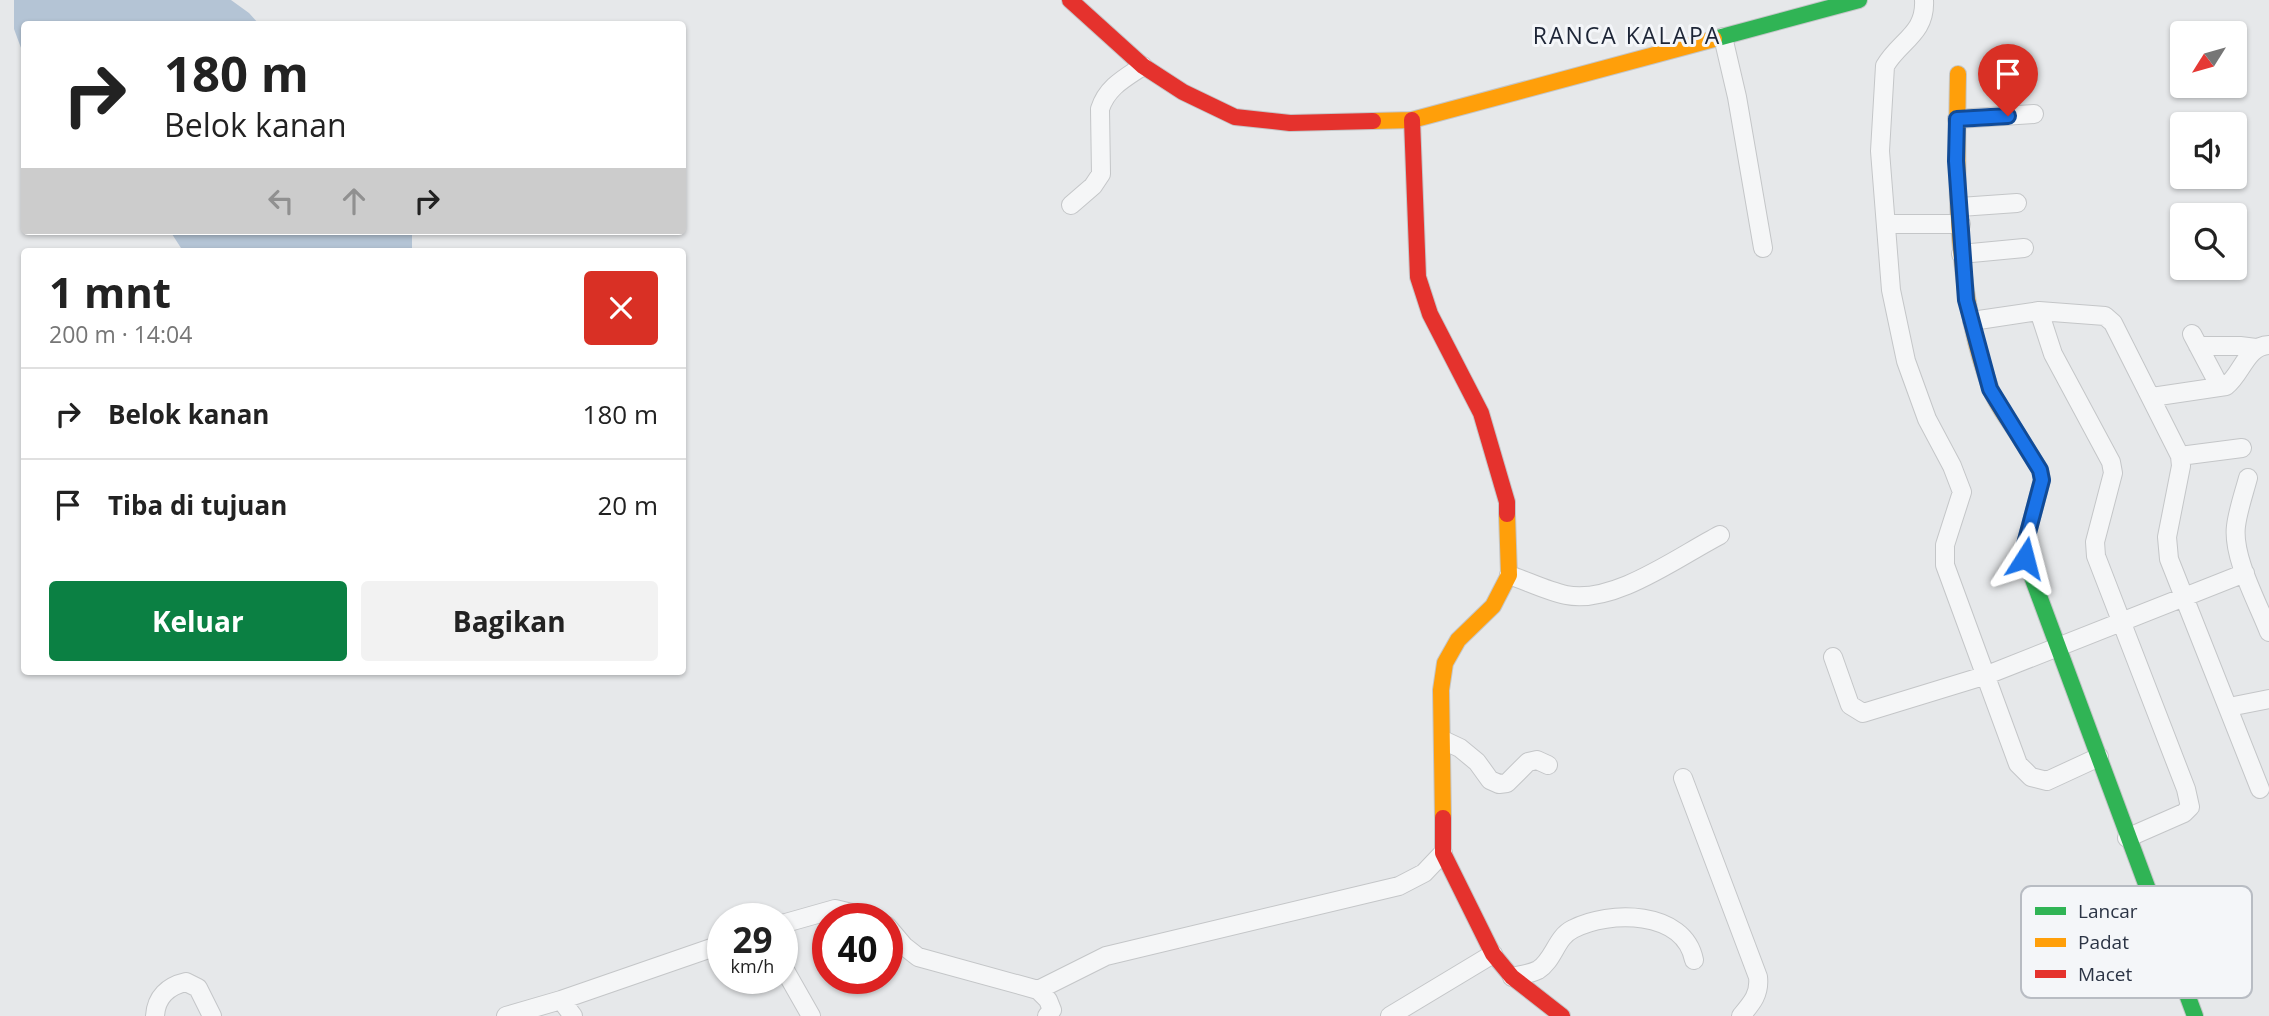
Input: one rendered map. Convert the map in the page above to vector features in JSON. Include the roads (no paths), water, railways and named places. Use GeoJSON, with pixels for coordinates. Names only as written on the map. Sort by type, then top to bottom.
{"type":"FeatureCollection","features":[{"type":"Feature","properties":{"kind":"street"},"geometry":{"type":"LineString","coordinates":[[1070,0],[1143,66],[1183,92],[1235,117],[1290,123],[1412,120],[1723,37],[1798,7],[1859,0]]}},
{"type":"Feature","properties":{"kind":"street"},"geometry":{"type":"LineString","coordinates":[[1924,0],[1922,23],[1907,43],[1891,56],[1884,75],[1880,151],[1891,290],[1906,361],[1927,419],[1952,466],[1962,492],[1945,545],[1945,565],[2018,764],[2031,777],[2047,781],[2099,757]]}},
{"type":"Feature","properties":{"kind":"street"},"geometry":{"type":"LineString","coordinates":[[1723,37],[1737,97],[1763,247]]}},
{"type":"Feature","properties":{"kind":"street"},"geometry":{"type":"LineString","coordinates":[[1071,205],[1093,186],[1101,174],[1100,109],[1104,99],[1109,90],[1143,66]]}},
{"type":"Feature","properties":{"kind":"street"},"geometry":{"type":"LineString","coordinates":[[1958,74],[1956,161],[1966,300],[1990,389],[2040,470],[2042,480],[2025,544],[2025,558],[2145,886]]}},
{"type":"Feature","properties":{"kind":"street"},"geometry":{"type":"LineString","coordinates":[[1957,119],[2034,114]]}},
{"type":"Feature","properties":{"kind":"street"},"geometry":{"type":"LineString","coordinates":[[1412,120],[1418,277],[1430,314],[1481,413],[1507,502],[1509,575],[1493,606],[1458,640],[1445,663],[1441,690],[1443,853],[1493,954],[1512,977],[1562,1016]]}},
{"type":"Feature","properties":{"kind":"street"},"geometry":{"type":"LineString","coordinates":[[1886,223],[1960,215],[2017,203]]}},
{"type":"Feature","properties":{"kind":"street"},"geometry":{"type":"LineString","coordinates":[[1961,254],[2024,248]]}},
{"type":"Feature","properties":{"kind":"street"},"geometry":{"type":"LineString","coordinates":[[1972,321],[2039,312],[2105,316],[2117,330],[2180,456],[2181,466],[2167,548],[2183,598],[2260,789]]}},
{"type":"Feature","properties":{"kind":"street"},"geometry":{"type":"LineString","coordinates":[[2039,312],[2053,354],[2111,462],[2113,473],[2095,542],[2096,556],[2186,789],[2190,807],[2185,813],[2127,838]]}},
{"type":"Feature","properties":{"kind":"street"},"geometry":{"type":"LineString","coordinates":[[2220,387],[2195,340],[2263,347]]}},
{"type":"Feature","properties":{"kind":"street"},"geometry":{"type":"LineString","coordinates":[[2152,397],[2220,387],[2232,381],[2263,347]]}},
{"type":"Feature","properties":{"kind":"street"},"geometry":{"type":"LineString","coordinates":[[2180,456],[2242,448]]}},
{"type":"Feature","properties":{"kind":"street"},"geometry":{"type":"LineString","coordinates":[[2248,478],[2236,526],[2237,544],[2245,573],[2269,632]]}},
{"type":"Feature","properties":{"kind":"street"},"geometry":{"type":"LineString","coordinates":[[1509,575],[1567,595],[1591,595],[1654,573],[1720,535]]}},
{"type":"Feature","properties":{"kind":"street"},"geometry":{"type":"LineString","coordinates":[[1833,657],[1850,705],[1863,713],[1987,675],[2245,573]]}},
{"type":"Feature","properties":{"kind":"street"},"geometry":{"type":"LineString","coordinates":[[2229,707],[2269,699]]}},
{"type":"Feature","properties":{"kind":"street"},"geometry":{"type":"LineString","coordinates":[[1443,740],[1460,748],[1477,762],[1490,780],[1499,784],[1507,783],[1528,762],[1537,760],[1548,765]]}},
{"type":"Feature","properties":{"kind":"street"},"geometry":{"type":"LineString","coordinates":[[1683,778],[1758,977],[1759,988],[1755,999],[1741,1016]]}},
{"type":"Feature","properties":{"kind":"street"},"geometry":{"type":"LineString","coordinates":[[1038,990],[1106,956],[1399,886],[1424,873],[1443,853]]}},
{"type":"Feature","properties":{"kind":"street"},"geometry":{"type":"LineString","coordinates":[[1512,977],[1541,968],[1565,933],[1575,927],[1607,919],[1650,919],[1673,928],[1689,945],[1694,960]]}},
{"type":"Feature","properties":{"kind":"street"},"geometry":{"type":"LineString","coordinates":[[903,945],[918,957],[1038,990],[1048,1000],[1052,1010],[1047,1016]]}},
{"type":"Feature","properties":{"kind":"street"},"geometry":{"type":"LineString","coordinates":[[506,1016],[707,950]]}},
{"type":"Feature","properties":{"kind":"street"},"geometry":{"type":"LineString","coordinates":[[1390,1016],[1493,954]]}},
{"type":"Feature","properties":{"kind":"street"},"geometry":{"type":"LineString","coordinates":[[155,1016],[160,997],[171,988],[186,982],[198,988],[212,1016]]}},
{"type":"Feature","properties":{"kind":"street"},"geometry":{"type":"LineString","coordinates":[[798,993],[811,1016]]}},
{"type":"Feature","properties":{"kind":"street"},"geometry":{"type":"LineString","coordinates":[[2188,998],[2195,1016]]}},
{"type":"Feature","properties":{"kind":"street"},"geometry":{"type":"LineString","coordinates":[[561,1000],[573,1016]]}},
{"type":"Feature","properties":{"kind":"water"},"geometry":{"type":"Polygon","coordinates":[[[14,0],[231,0],[256,21],[21,21],[21,48],[14,29],[14,0]]]}},
{"type":"Feature","properties":{"kind":"water"},"geometry":{"type":"Polygon","coordinates":[[[173,235],[412,235],[412,248],[181,248],[173,235]]]}},
{"type":"Feature","properties":{"kind":"district","name":"RANCA KALAPA"},"geometry":{"type":"Point","coordinates":[1627,36]}}]}
